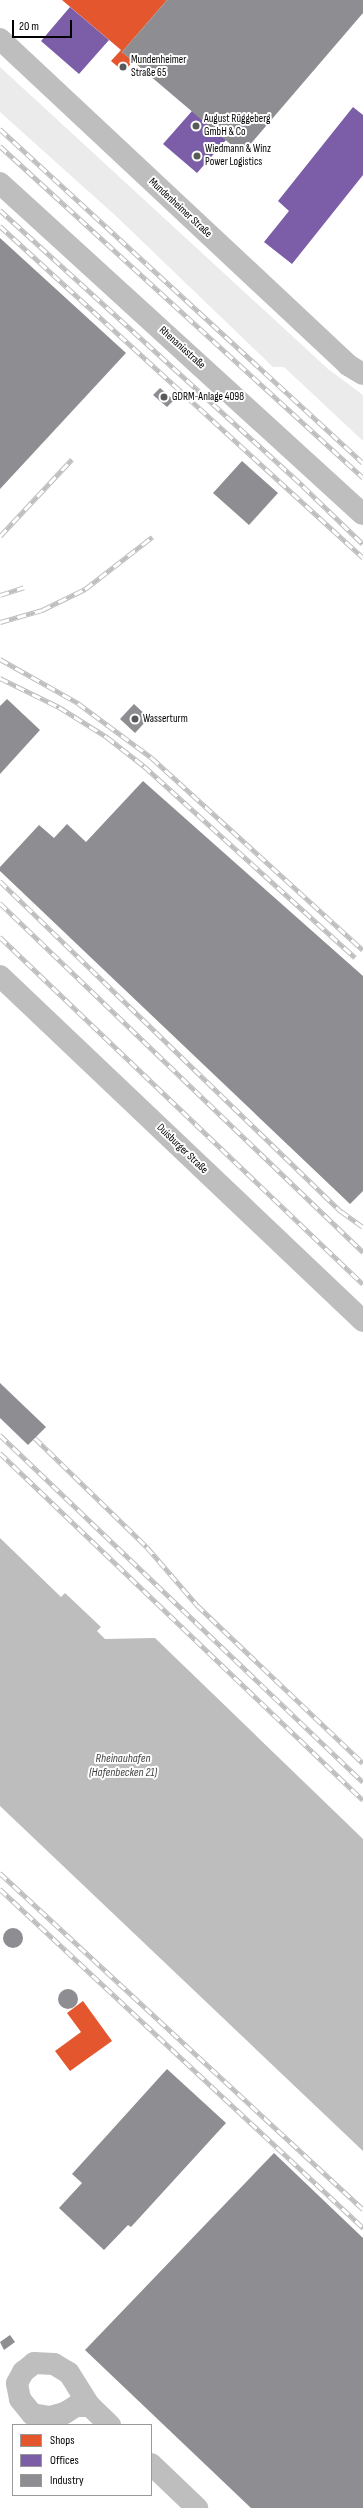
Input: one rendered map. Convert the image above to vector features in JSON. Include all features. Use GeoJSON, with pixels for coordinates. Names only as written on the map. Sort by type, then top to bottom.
{"type":"FeatureCollection","features":[{"type":"Feature","properties":{"kind":"street","name":"Mundenheimer Straße"},"geometry":{"type":"LineString","coordinates":[[0,39],[348,365],[363,374]]}},
{"type":"Feature","properties":{"kind":"street","name":"Rhenaniastraße"},"geometry":{"type":"LineString","coordinates":[[0,183],[363,514]]}},
{"type":"Feature","properties":{"kind":"street","name":"Duisburger Straße"},"geometry":{"type":"LineString","coordinates":[[0,976],[363,1321]]}},
{"type":"Feature","properties":{"kind":"street"},"geometry":{"type":"LineString","coordinates":[[90,2406],[109,2424]]}},
{"type":"Feature","properties":{"kind":"street"},"geometry":{"type":"LineString","coordinates":[[152,2465],[197,2508]]}},
{"type":"Feature","properties":{"kind":"shaded area"},"geometry":{"type":"Polygon","coordinates":[[[0,67],[328,369],[363,395],[363,441],[284,367],[273,367],[117,217],[0,112],[0,67]]]}},
{"type":"Feature","properties":{"kind":"water","name":"Rheinauhafen (Hafenbecken 21)"},"geometry":{"type":"Polygon","coordinates":[[[0,1538],[61,1597],[65,1593],[101,1627],[97,1631],[105,1639],[155,1638],[363,1839],[363,2151],[0,1806],[0,1538]]]}},
{"type":"Feature","properties":{"kind":"building: Shops"},"geometry":{"type":"Polygon","coordinates":[[[62,0],[167,0],[122,52],[133,61],[124,72],[111,61],[121,50],[62,0]]]}},
{"type":"Feature","properties":{"kind":"building: Shops"},"geometry":{"type":"Polygon","coordinates":[[[83,2001],[112,2041],[70,2071],[55,2051],[81,2032],[67,2013],[83,2001]]]}},
{"type":"Feature","properties":{"kind":"building: Offices"},"geometry":{"type":"Polygon","coordinates":[[[70,7],[109,40],[79,74],[41,41],[70,7]]]}},
{"type":"Feature","properties":{"kind":"building: Offices"},"geometry":{"type":"Polygon","coordinates":[[[353,107],[363,115],[363,175],[292,264],[264,242],[289,211],[278,201],[353,107]]]}},
{"type":"Feature","properties":{"kind":"building: Offices"},"geometry":{"type":"Polygon","coordinates":[[[192,111],[226,140],[197,173],[163,144],[192,111]]]}},
{"type":"Feature","properties":{"kind":"building: Industry"},"geometry":{"type":"Polygon","coordinates":[[[167,0],[363,0],[363,13],[242,154],[122,52],[167,0]]]}},
{"type":"Feature","properties":{"kind":"building: Industry"},"geometry":{"type":"Polygon","coordinates":[[[0,238],[126,353],[0,489],[0,238]]]}},
{"type":"Feature","properties":{"kind":"building: Industry","name":"GDRM-Anlage 4098"},"geometry":{"type":"Polygon","coordinates":[[[160,388],[174,400],[167,407],[153,395],[160,388]]]}},
{"type":"Feature","properties":{"kind":"building: Industry"},"geometry":{"type":"Polygon","coordinates":[[[242,461],[278,493],[249,525],[213,493],[242,461]]]}},
{"type":"Feature","properties":{"kind":"building: Industry"},"geometry":{"type":"Polygon","coordinates":[[[7,699],[40,730],[0,774],[0,706],[7,699]]]}},
{"type":"Feature","properties":{"kind":"building: Industry","name":"Wasserturm"},"geometry":{"type":"Polygon","coordinates":[[[134,704],[149,718],[135,733],[120,719],[134,704]]]}},
{"type":"Feature","properties":{"kind":"building: Industry"},"geometry":{"type":"Polygon","coordinates":[[[143,781],[363,976],[363,1191],[350,1204],[0,871],[0,867],[39,825],[54,838],[67,824],[86,842],[143,781]]]}},
{"type":"Feature","properties":{"kind":"building: Industry"},"geometry":{"type":"Polygon","coordinates":[[[0,1383],[46,1427],[28,1445],[0,1418],[0,1383]]]}},
{"type":"Feature","properties":{"kind":"building: Industry"},"geometry":{"type":"Polygon","coordinates":[[[13,1928],[20,1931],[23,1938],[20,1945],[13,1948],[6,1945],[3,1938],[6,1931],[13,1928]]]}},
{"type":"Feature","properties":{"kind":"building: Industry"},"geometry":{"type":"Polygon","coordinates":[[[68,1989],[75,1992],[78,1999],[75,2006],[68,2009],[61,2006],[58,1999],[61,1992],[68,1989]]]}},
{"type":"Feature","properties":{"kind":"building: Industry"},"geometry":{"type":"Polygon","coordinates":[[[167,2069],[226,2123],[131,2227],[128,2225],[104,2250],[59,2208],[82,2183],[72,2174],[167,2069]]]}},
{"type":"Feature","properties":{"kind":"building: Industry"},"geometry":{"type":"Polygon","coordinates":[[[274,2153],[363,2238],[363,2508],[251,2508],[85,2350],[274,2153]]]}},
{"type":"Feature","properties":{"kind":"building: Industry"},"geometry":{"type":"Polygon","coordinates":[[[10,2335],[15,2342],[4,2350],[0,2342],[10,2335]]]}},
{"type":"Feature","properties":{"kind":"railway"},"geometry":{"type":"LineString","coordinates":[[0,129],[363,463]]}},
{"type":"Feature","properties":{"kind":"railway"},"geometry":{"type":"LineString","coordinates":[[0,146],[363,478]]}},
{"type":"Feature","properties":{"kind":"railway"},"geometry":{"type":"LineString","coordinates":[[0,210],[303,486],[363,544]]}},
{"type":"Feature","properties":{"kind":"railway"},"geometry":{"type":"LineString","coordinates":[[0,226],[363,558]]}},
{"type":"Feature","properties":{"kind":"railway"},"geometry":{"type":"LineString","coordinates":[[0,536],[72,459]]}},
{"type":"Feature","properties":{"kind":"railway"},"geometry":{"type":"LineString","coordinates":[[0,622],[42,610],[85,589],[152,537]]}},
{"type":"Feature","properties":{"kind":"railway"},"geometry":{"type":"LineString","coordinates":[[0,595],[24,587]]}},
{"type":"Feature","properties":{"kind":"railway"},"geometry":{"type":"LineString","coordinates":[[0,659],[78,703],[152,758],[363,950]]}},
{"type":"Feature","properties":{"kind":"railway"},"geometry":{"type":"LineString","coordinates":[[0,678],[59,707],[107,737],[144,766],[355,957]]}},
{"type":"Feature","properties":{"kind":"railway"},"geometry":{"type":"LineString","coordinates":[[0,881],[341,1211],[363,1227]]}},
{"type":"Feature","properties":{"kind":"railway"},"geometry":{"type":"LineString","coordinates":[[0,903],[363,1252]]}},
{"type":"Feature","properties":{"kind":"railway"},"geometry":{"type":"LineString","coordinates":[[0,937],[363,1284]]}},
{"type":"Feature","properties":{"kind":"railway"},"geometry":{"type":"LineString","coordinates":[[0,1435],[363,1782]]}},
{"type":"Feature","properties":{"kind":"railway"},"geometry":{"type":"LineString","coordinates":[[35,1438],[147,1547],[197,1605],[363,1763]]}},
{"type":"Feature","properties":{"kind":"railway"},"geometry":{"type":"LineString","coordinates":[[0,1453],[363,1800]]}},
{"type":"Feature","properties":{"kind":"railway"},"geometry":{"type":"LineString","coordinates":[[0,1873],[363,2209]]}},
{"type":"Feature","properties":{"kind":"railway"},"geometry":{"type":"LineString","coordinates":[[0,1889],[363,2228]]}},
{"type":"Feature","properties":{"kind":"place","name":"Mundenheimer Straße 65"},"geometry":{"type":"Point","coordinates":[123,67]}},
{"type":"Feature","properties":{"kind":"place","name":"August Rüggeberg GmbH & Co"},"geometry":{"type":"Point","coordinates":[196,126]}},
{"type":"Feature","properties":{"kind":"place","name":"Wiedmann & Winz Power Logistics"},"geometry":{"type":"Point","coordinates":[197,156]}},
{"type":"Feature","properties":{"kind":"place","name":"GDRM-Anlage 4098"},"geometry":{"type":"Point","coordinates":[164,397]}},
{"type":"Feature","properties":{"kind":"place","name":"Wasserturm"},"geometry":{"type":"Point","coordinates":[135,719]}}]}
